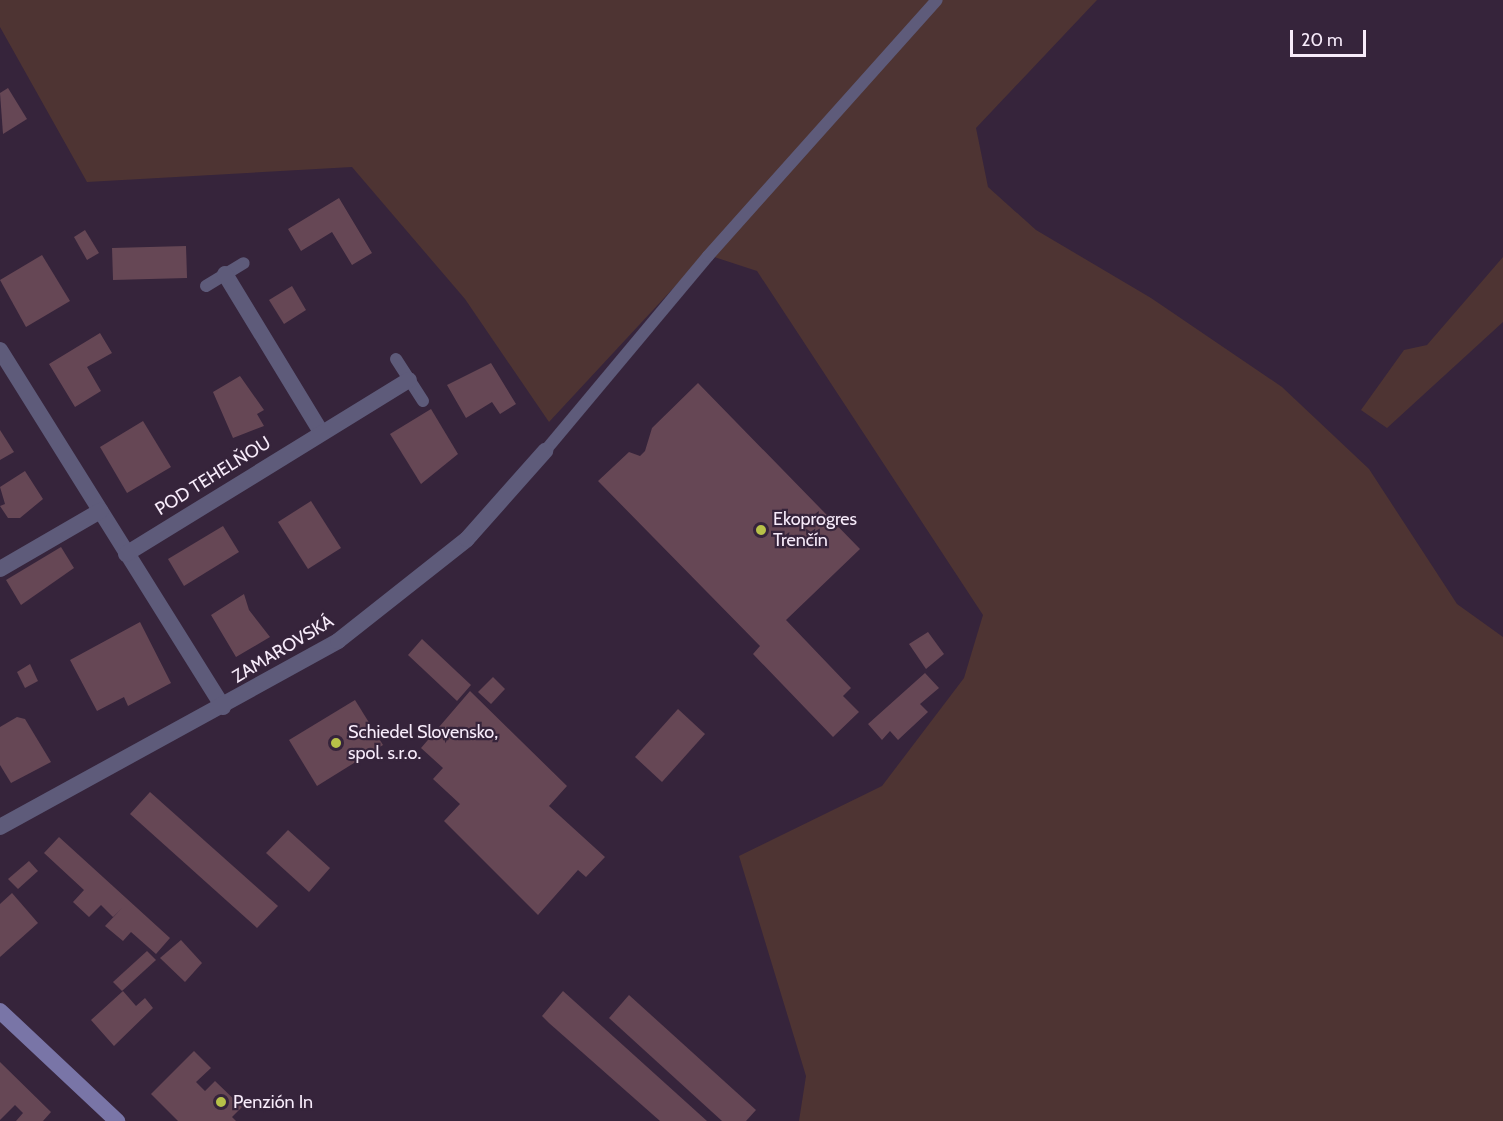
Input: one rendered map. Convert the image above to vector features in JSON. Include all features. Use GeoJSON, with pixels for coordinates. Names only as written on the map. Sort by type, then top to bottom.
{"type":"FeatureCollection","features":[{"type":"Feature","properties":{"kind":"main road"},"geometry":{"type":"LineString","coordinates":[[0,1011],[117,1121]]}},
{"type":"Feature","properties":{"kind":"street"},"geometry":{"type":"LineString","coordinates":[[225,274],[321,432]]}},
{"type":"Feature","properties":{"kind":"street"},"geometry":{"type":"LineString","coordinates":[[0,350],[223,707]]}},
{"type":"Feature","properties":{"kind":"street","name":"POD TEHELŇOU"},"geometry":{"type":"LineString","coordinates":[[126,554],[409,380]]}},
{"type":"Feature","properties":{"kind":"street","name":"ZAMAROVSKÁ"},"geometry":{"type":"LineString","coordinates":[[0,827],[223,707],[338,641],[402,594],[467,539],[545,451]]}},
{"type":"Feature","properties":{"kind":"street"},"geometry":{"type":"LineString","coordinates":[[0,569],[100,511]]}},
{"type":"Feature","properties":{"kind":"lane"},"geometry":{"type":"LineString","coordinates":[[545,451],[708,256],[937,0]]}},
{"type":"Feature","properties":{"kind":"lane"},"geometry":{"type":"LineString","coordinates":[[206,286],[244,263]]}},
{"type":"Feature","properties":{"kind":"lane"},"geometry":{"type":"LineString","coordinates":[[396,359],[423,400]]}},
{"type":"Feature","properties":{"kind":"shaded area"},"geometry":{"type":"Polygon","coordinates":[[[0,0],[1097,0],[976,128],[988,187],[1036,230],[1151,298],[1282,387],[1369,469],[1457,604],[1503,637],[1503,1121],[799,1121],[806,1076],[739,856],[882,786],[964,678],[983,615],[757,271],[705,254],[549,422],[465,299],[352,167],[87,182],[0,27],[0,0]]]}},
{"type":"Feature","properties":{"kind":"shaded area"},"geometry":{"type":"Polygon","coordinates":[[[1503,257],[1503,322],[1387,428],[1361,410],[1404,350],[1427,345],[1503,257]]]}},
{"type":"Feature","properties":{"kind":"building"},"geometry":{"type":"Polygon","coordinates":[[[8,88],[27,119],[3,134],[0,93],[8,88]]]}},
{"type":"Feature","properties":{"kind":"building"},"geometry":{"type":"Polygon","coordinates":[[[339,198],[372,253],[352,265],[332,232],[301,251],[288,229],[339,198]]]}},
{"type":"Feature","properties":{"kind":"building"},"geometry":{"type":"Polygon","coordinates":[[[85,230],[99,253],[87,260],[74,237],[85,230]]]}},
{"type":"Feature","properties":{"kind":"building"},"geometry":{"type":"Polygon","coordinates":[[[186,246],[187,278],[113,280],[112,248],[186,246]]]}},
{"type":"Feature","properties":{"kind":"building"},"geometry":{"type":"Polygon","coordinates":[[[42,255],[70,301],[26,327],[0,280],[42,255]]]}},
{"type":"Feature","properties":{"kind":"building"},"geometry":{"type":"Polygon","coordinates":[[[292,286],[306,310],[284,324],[269,300],[292,286]]]}},
{"type":"Feature","properties":{"kind":"building"},"geometry":{"type":"Polygon","coordinates":[[[100,333],[112,353],[87,367],[101,391],[75,407],[49,364],[100,333]]]}},
{"type":"Feature","properties":{"kind":"building"},"geometry":{"type":"Polygon","coordinates":[[[491,363],[516,404],[500,414],[492,402],[466,418],[447,385],[491,363]]]}},
{"type":"Feature","properties":{"kind":"building"},"geometry":{"type":"Polygon","coordinates":[[[240,376],[264,410],[257,414],[264,426],[233,438],[213,392],[240,376]]]}},
{"type":"Feature","properties":{"kind":"building","name":"Ekoprogres Trenčín"},"geometry":{"type":"Polygon","coordinates":[[[698,383],[860,549],[786,620],[851,688],[843,696],[859,712],[833,737],[753,654],[760,646],[598,481],[629,452],[640,456],[645,451],[652,428],[698,383]]]}},
{"type":"Feature","properties":{"kind":"building"},"geometry":{"type":"Polygon","coordinates":[[[431,409],[458,454],[421,484],[390,434],[431,409]]]}},
{"type":"Feature","properties":{"kind":"building"},"geometry":{"type":"Polygon","coordinates":[[[143,421],[171,467],[127,493],[100,447],[143,421]]]}},
{"type":"Feature","properties":{"kind":"building"},"geometry":{"type":"Polygon","coordinates":[[[0,430],[14,452],[0,460],[0,430]]]}},
{"type":"Feature","properties":{"kind":"building"},"geometry":{"type":"Polygon","coordinates":[[[25,471],[43,499],[20,518],[8,518],[0,506],[5,504],[0,487],[25,471]]]}},
{"type":"Feature","properties":{"kind":"building"},"geometry":{"type":"Polygon","coordinates":[[[311,501],[341,548],[308,569],[278,522],[311,501]]]}},
{"type":"Feature","properties":{"kind":"building"},"geometry":{"type":"Polygon","coordinates":[[[223,526],[239,552],[184,586],[168,559],[223,526]]]}},
{"type":"Feature","properties":{"kind":"building"},"geometry":{"type":"Polygon","coordinates":[[[61,547],[74,568],[21,605],[6,580],[61,547]]]}},
{"type":"Feature","properties":{"kind":"building"},"geometry":{"type":"Polygon","coordinates":[[[244,594],[249,610],[270,637],[236,657],[211,615],[244,594]]]}},
{"type":"Feature","properties":{"kind":"building"},"geometry":{"type":"Polygon","coordinates":[[[140,622],[171,683],[128,706],[124,697],[97,711],[70,660],[140,622]]]}},
{"type":"Feature","properties":{"kind":"building"},"geometry":{"type":"Polygon","coordinates":[[[928,632],[944,654],[926,669],[909,644],[928,632]]]}},
{"type":"Feature","properties":{"kind":"building"},"geometry":{"type":"Polygon","coordinates":[[[422,639],[471,685],[457,701],[408,655],[422,639]]]}},
{"type":"Feature","properties":{"kind":"building"},"geometry":{"type":"Polygon","coordinates":[[[30,664],[38,681],[25,688],[17,672],[30,664]]]}},
{"type":"Feature","properties":{"kind":"building"},"geometry":{"type":"Polygon","coordinates":[[[925,673],[939,688],[920,704],[928,712],[898,740],[890,731],[882,740],[868,724],[925,673]]]}},
{"type":"Feature","properties":{"kind":"building"},"geometry":{"type":"Polygon","coordinates":[[[493,677],[505,689],[491,704],[478,692],[493,677]]]}},
{"type":"Feature","properties":{"kind":"building"},"geometry":{"type":"Polygon","coordinates":[[[470,691],[567,786],[549,806],[605,857],[586,877],[578,870],[538,915],[444,821],[460,804],[433,779],[443,768],[421,748],[470,691]]]}},
{"type":"Feature","properties":{"kind":"building","name":"Schiedel Slovensko, spol. s.r.o."},"geometry":{"type":"Polygon","coordinates":[[[355,700],[383,745],[317,786],[289,740],[355,700]]]}},
{"type":"Feature","properties":{"kind":"building"},"geometry":{"type":"Polygon","coordinates":[[[678,709],[705,734],[662,782],[635,757],[678,709]]]}},
{"type":"Feature","properties":{"kind":"building"},"geometry":{"type":"Polygon","coordinates":[[[17,717],[25,719],[51,762],[11,783],[0,765],[0,727],[17,717]]]}},
{"type":"Feature","properties":{"kind":"building"},"geometry":{"type":"Polygon","coordinates":[[[150,792],[278,906],[257,928],[130,814],[150,792]]]}},
{"type":"Feature","properties":{"kind":"building"},"geometry":{"type":"Polygon","coordinates":[[[288,830],[330,868],[309,892],[266,853],[288,830]]]}},
{"type":"Feature","properties":{"kind":"building"},"geometry":{"type":"Polygon","coordinates":[[[59,837],[170,938],[156,954],[131,932],[123,941],[105,926],[122,908],[113,917],[101,905],[89,917],[73,902],[84,890],[44,853],[59,837]]]}},
{"type":"Feature","properties":{"kind":"building"},"geometry":{"type":"Polygon","coordinates":[[[29,861],[38,871],[18,889],[8,879],[29,861]]]}},
{"type":"Feature","properties":{"kind":"building"},"geometry":{"type":"Polygon","coordinates":[[[12,893],[38,923],[0,957],[0,904],[12,893]]]}},
{"type":"Feature","properties":{"kind":"building"},"geometry":{"type":"Polygon","coordinates":[[[181,940],[202,963],[185,982],[160,958],[181,940]]]}},
{"type":"Feature","properties":{"kind":"building"},"geometry":{"type":"Polygon","coordinates":[[[147,951],[156,960],[122,991],[113,982],[147,951]]]}},
{"type":"Feature","properties":{"kind":"building"},"geometry":{"type":"Polygon","coordinates":[[[123,991],[136,1006],[145,998],[153,1008],[114,1046],[91,1020],[123,991]]]}},
{"type":"Feature","properties":{"kind":"building"},"geometry":{"type":"Polygon","coordinates":[[[563,991],[707,1121],[660,1121],[549,1023],[542,1016],[563,991]]]}},
{"type":"Feature","properties":{"kind":"building"},"geometry":{"type":"Polygon","coordinates":[[[629,995],[756,1110],[746,1121],[722,1121],[609,1018],[629,995]]]}},
{"type":"Feature","properties":{"kind":"building"},"geometry":{"type":"Polygon","coordinates":[[[194,1051],[211,1068],[196,1082],[205,1091],[215,1081],[242,1107],[232,1117],[236,1121],[178,1121],[151,1094],[194,1051]]]}},
{"type":"Feature","properties":{"kind":"building"},"geometry":{"type":"Polygon","coordinates":[[[0,1062],[51,1112],[43,1121],[16,1121],[23,1113],[15,1105],[0,1120],[0,1062]]]}},
{"type":"Feature","properties":{"kind":"place","name":"Ekoprogres Trenčín"},"geometry":{"type":"Point","coordinates":[761,530]}},
{"type":"Feature","properties":{"kind":"place","name":"Schiedel Slovensko, spol. s.r.o."},"geometry":{"type":"Point","coordinates":[336,743]}},
{"type":"Feature","properties":{"kind":"place","name":"Penzión In"},"geometry":{"type":"Point","coordinates":[221,1102]}}]}
